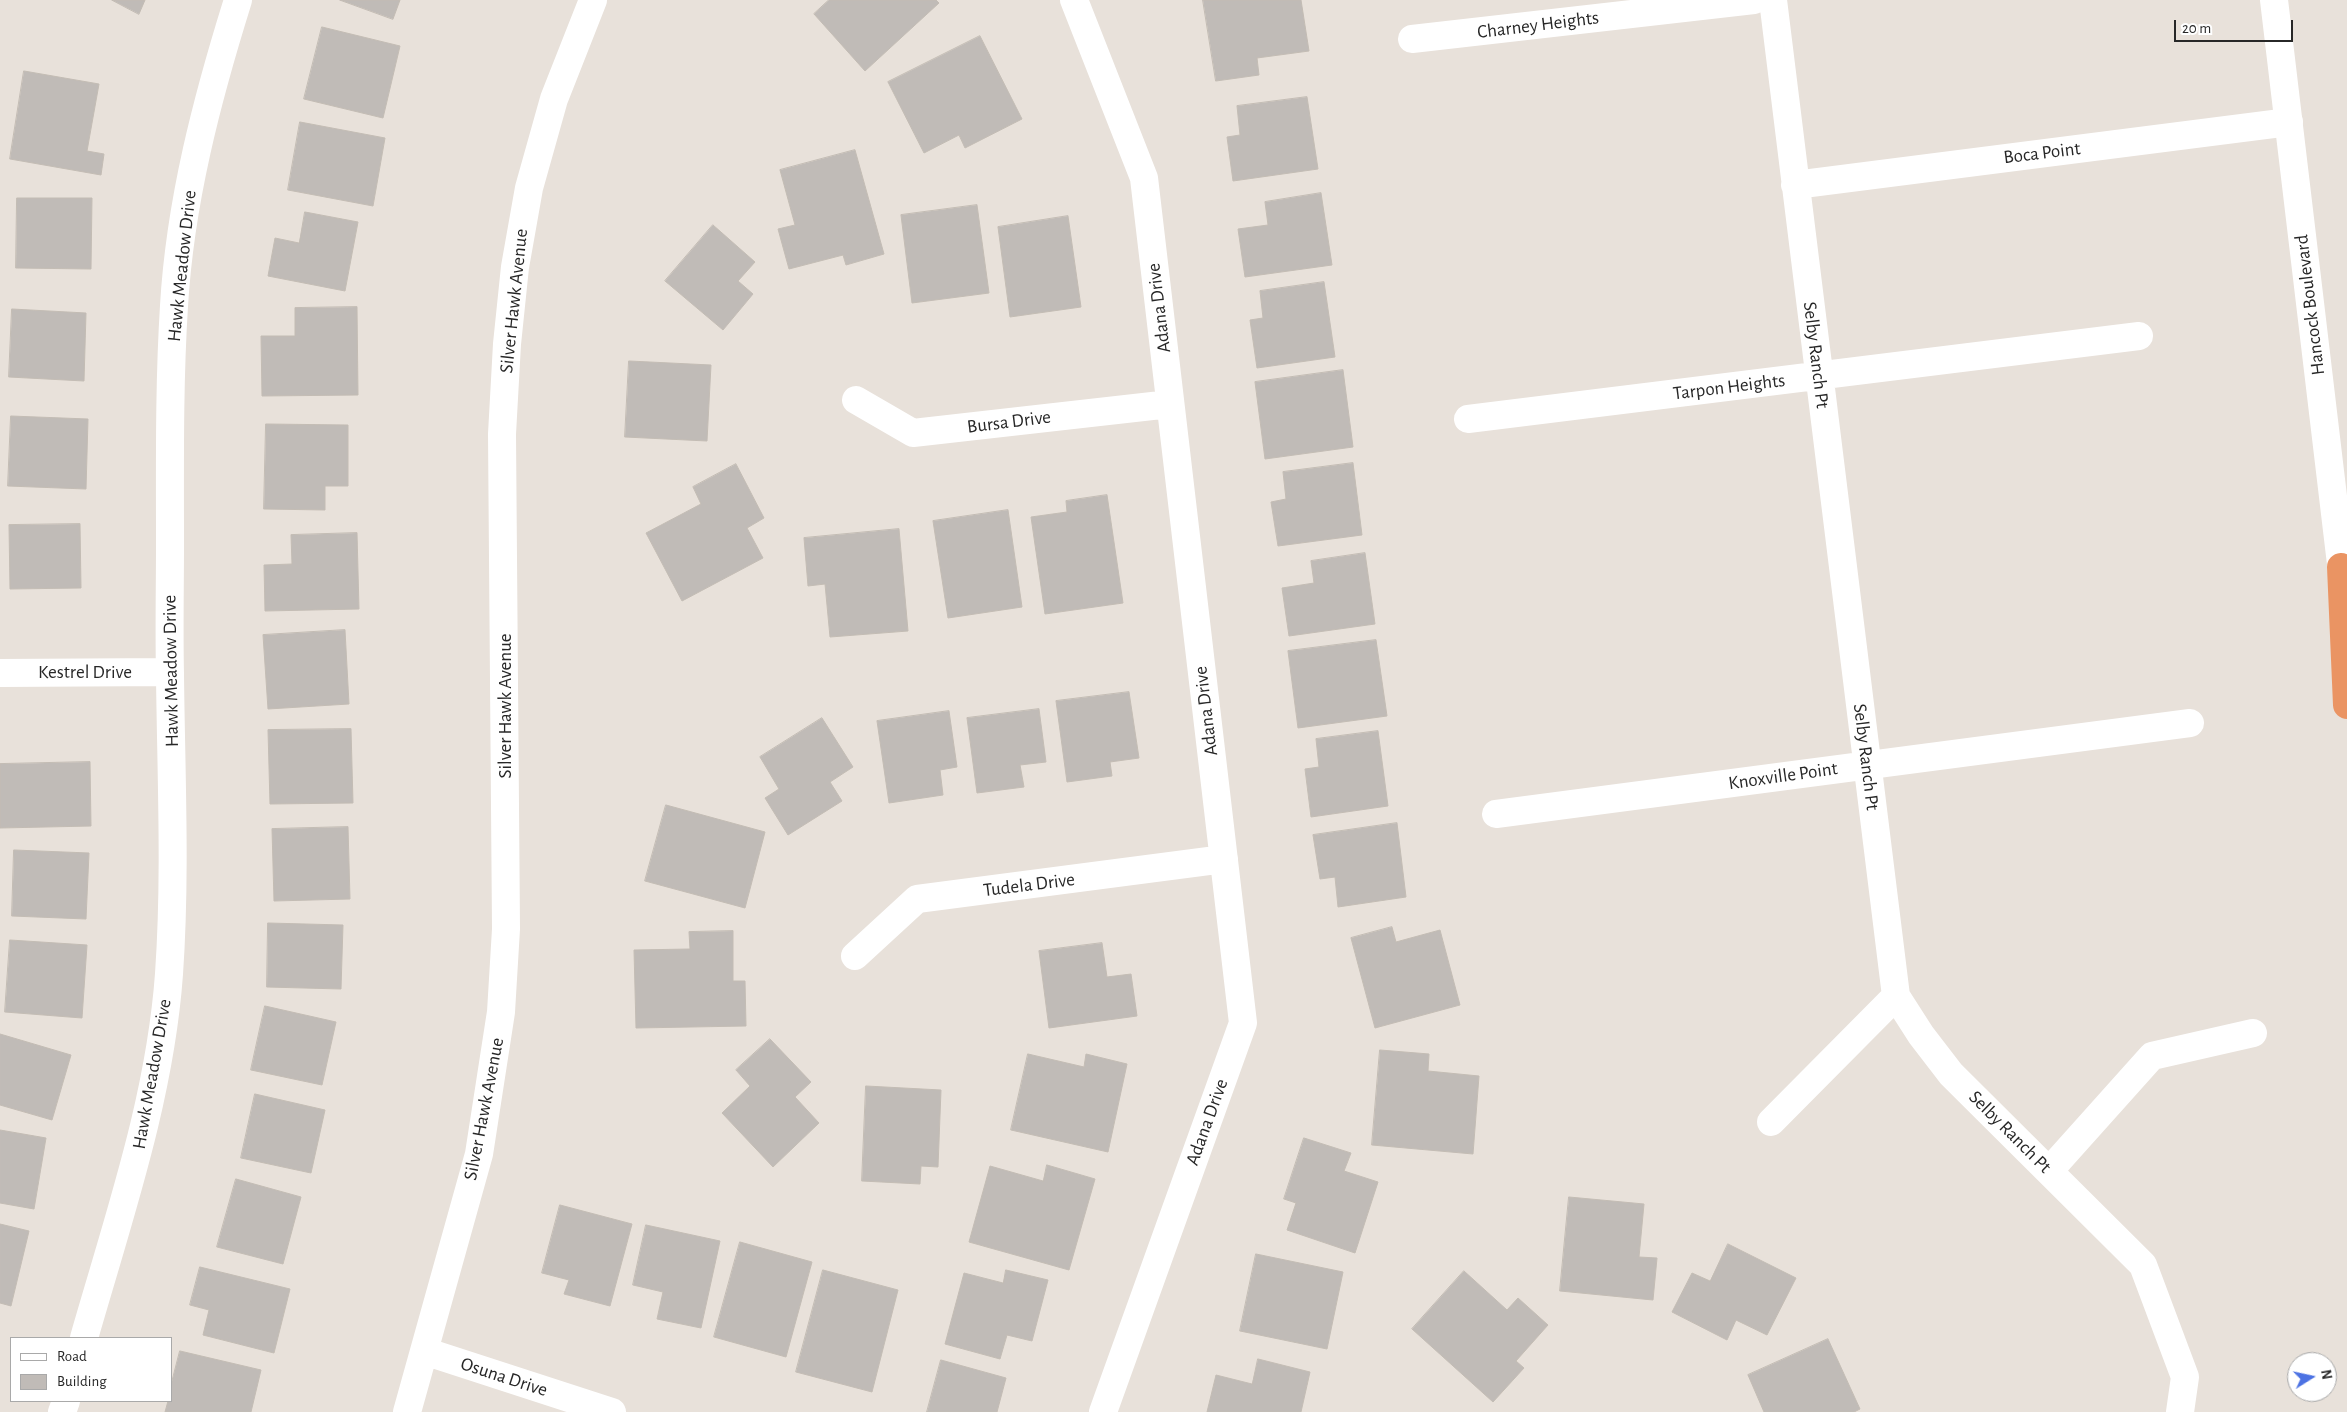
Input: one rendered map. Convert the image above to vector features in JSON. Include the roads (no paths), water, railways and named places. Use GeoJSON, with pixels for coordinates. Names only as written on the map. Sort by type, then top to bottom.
{"type":"FeatureCollection","features":[{"type":"Feature","properties":{"kind":"highway"},"geometry":{"type":"LineString","coordinates":[[2341,567],[2347,705]]}},
{"type":"Feature","properties":{"kind":"street","name":"Hawk Meadow Drive"},"geometry":{"type":"LineString","coordinates":[[84,1337],[134,1167],[163,1034],[169,974],[172,898],[170,460],[174,304],[184,222],[197,147],[215,74],[238,0]]}},
{"type":"Feature","properties":{"kind":"street","name":"Silver Hawk Avenue"},"geometry":{"type":"LineString","coordinates":[[407,1412],[479,1154],[501,1012],[506,929],[502,434],[507,344],[515,267],[529,188],[554,98],[593,0]]}},
{"type":"Feature","properties":{"kind":"street","name":"Adana Drive"},"geometry":{"type":"LineString","coordinates":[[1074,0],[1144,178],[1243,1023],[1103,1412]]}},
{"type":"Feature","properties":{"kind":"street","name":"Charney Heights"},"geometry":{"type":"LineString","coordinates":[[1412,39],[1754,0]]}},
{"type":"Feature","properties":{"kind":"street","name":"Selby Ranch Pt"},"geometry":{"type":"LineString","coordinates":[[1773,0],[1896,996],[1920,1035],[1951,1074],[2143,1265],[2185,1377],[2180,1412]]}},
{"type":"Feature","properties":{"kind":"street","name":"Hancock Boulevard"},"geometry":{"type":"LineString","coordinates":[[2274,0],[2347,610]]}},
{"type":"Feature","properties":{"kind":"street","name":"Boca Point"},"geometry":{"type":"LineString","coordinates":[[1795,185],[2289,122]]}},
{"type":"Feature","properties":{"kind":"street","name":"Tarpon Heights"},"geometry":{"type":"LineString","coordinates":[[1468,419],[2139,336]]}},
{"type":"Feature","properties":{"kind":"street","name":"Bursa Drive"},"geometry":{"type":"LineString","coordinates":[[856,400],[913,433],[1170,404]]}},
{"type":"Feature","properties":{"kind":"street","name":"Kestrel Drive"},"geometry":{"type":"LineString","coordinates":[[0,673],[170,672]]}},
{"type":"Feature","properties":{"kind":"street","name":"Knoxville Point"},"geometry":{"type":"LineString","coordinates":[[1496,814],[2190,723]]}},
{"type":"Feature","properties":{"kind":"street","name":"Tudela Drive"},"geometry":{"type":"LineString","coordinates":[[855,956],[917,899],[1224,859]]}},
{"type":"Feature","properties":{"kind":"street"},"geometry":{"type":"LineString","coordinates":[[1770,1122],[1896,996]]}},
{"type":"Feature","properties":{"kind":"street"},"geometry":{"type":"LineString","coordinates":[[2049,1171],[2152,1056],[2253,1033]]}},
{"type":"Feature","properties":{"kind":"street","name":"Osuna Drive"},"geometry":{"type":"LineString","coordinates":[[424,1351],[612,1412]]}}]}
